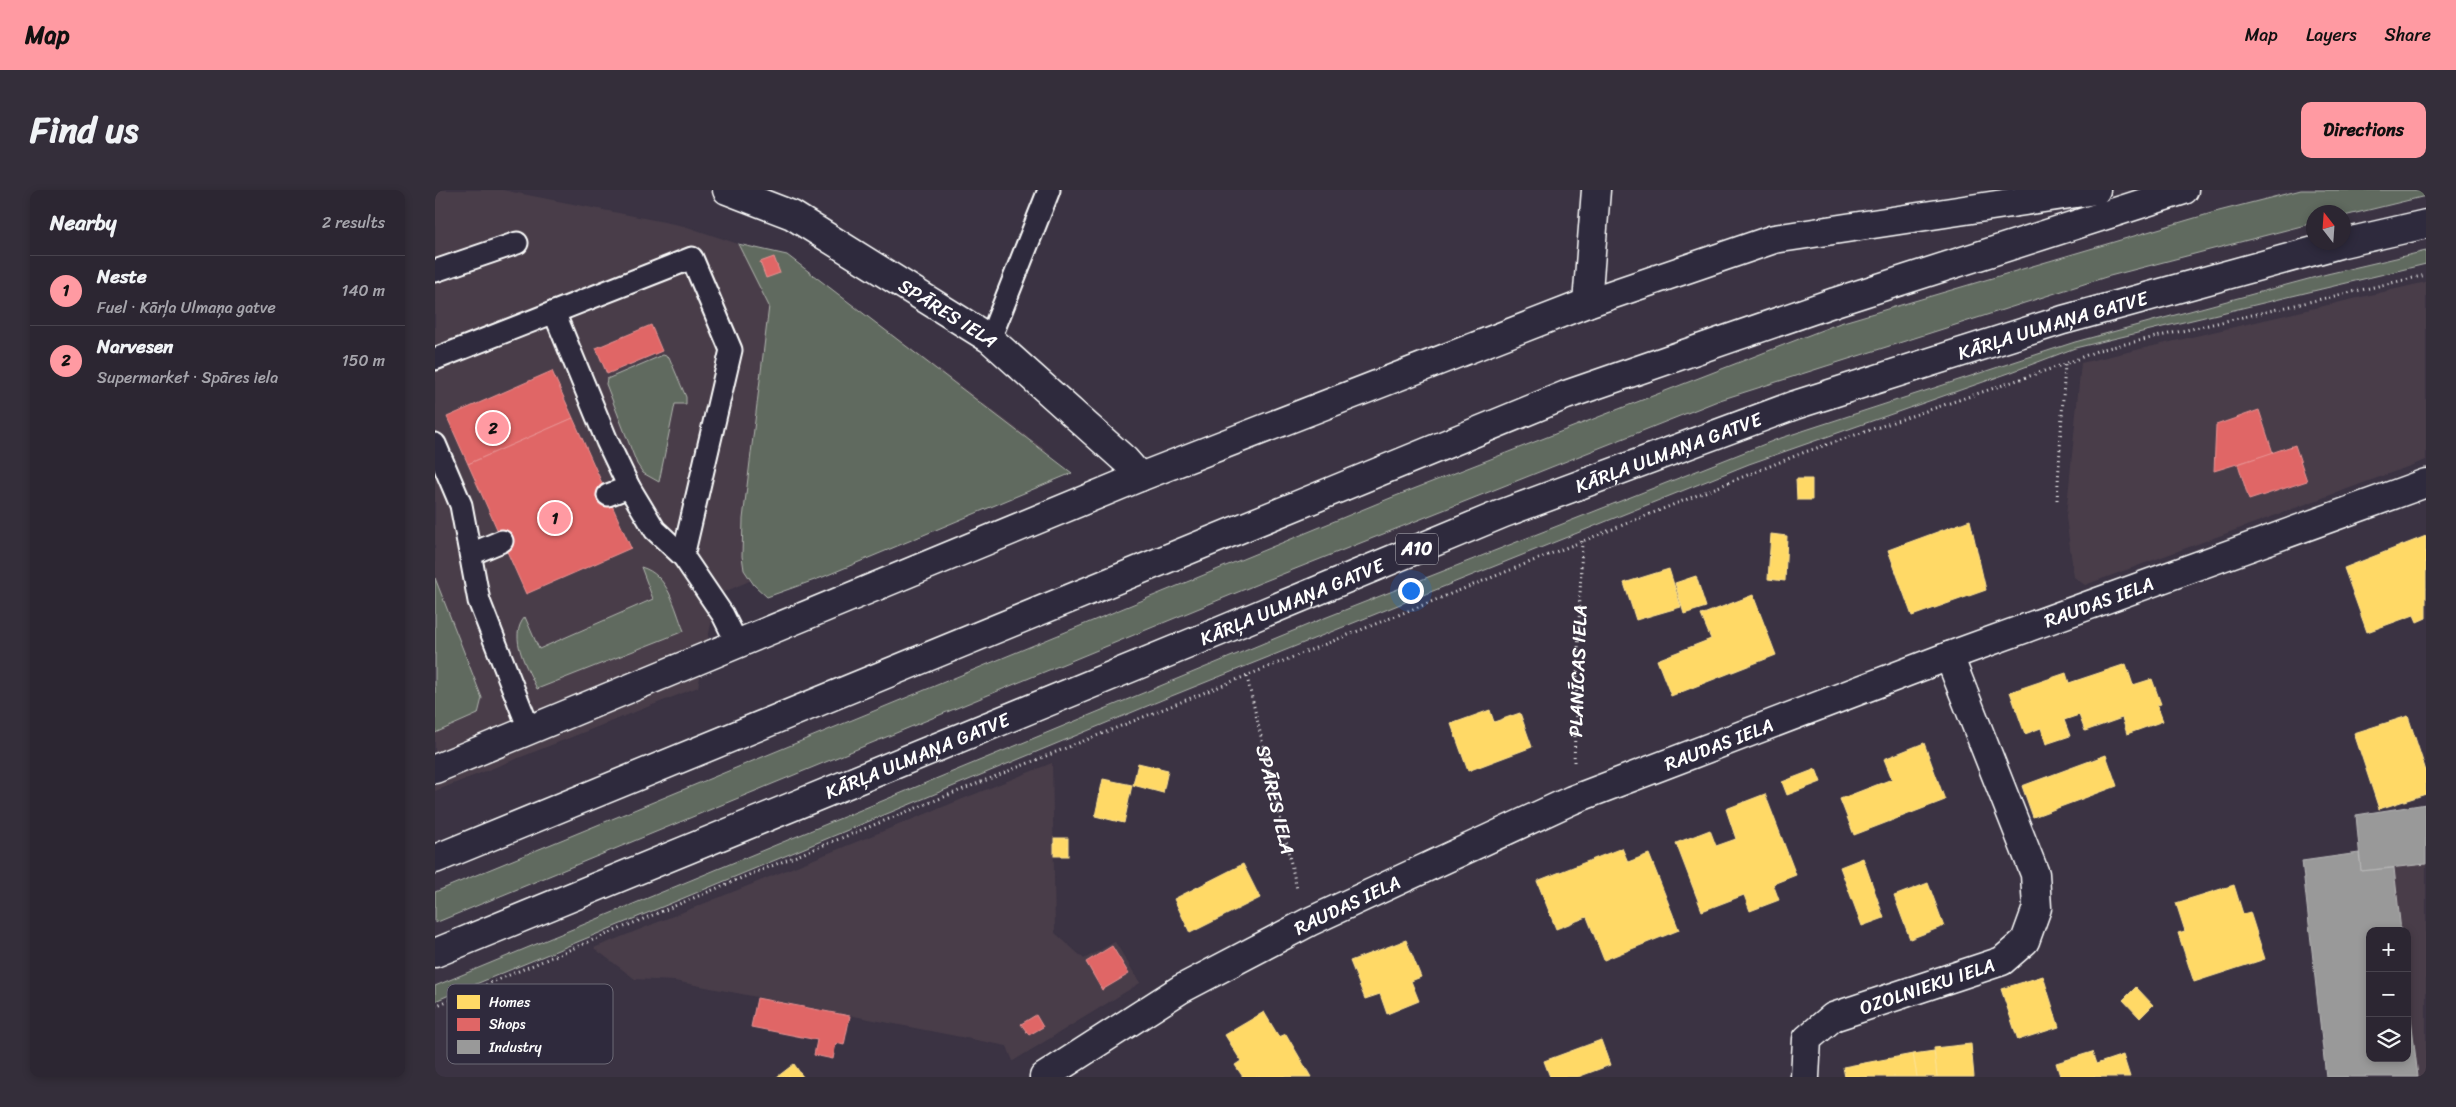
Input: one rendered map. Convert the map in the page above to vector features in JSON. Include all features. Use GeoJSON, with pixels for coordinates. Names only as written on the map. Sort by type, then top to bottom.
{"type":"FeatureCollection","features":[{"type":"Feature","properties":{"kind":"main road","name":"SPĀRES IELA"},"geometry":{"type":"LineString","coordinates":[[727,190],[792,215],[990,339],[1125,460],[1139,477]]}},
{"type":"Feature","properties":{"kind":"main road"},"geometry":{"type":"LineString","coordinates":[[1587,303],[1596,190]]}},
{"type":"Feature","properties":{"kind":"main road"},"geometry":{"type":"LineString","coordinates":[[435,769],[738,645],[1139,477],[1587,303],[1774,239],[2096,190]]}},
{"type":"Feature","properties":{"kind":"main road"},"geometry":{"type":"LineString","coordinates":[[435,859],[1566,395],[1844,299],[2184,190]]}},
{"type":"Feature","properties":{"kind":"main road","name":"KĀRĻA ULMAŅA GATVE"},"geometry":{"type":"LineString","coordinates":[[435,953],[1504,513],[1795,405],[2063,320],[2343,244],[2426,224]]}},
{"type":"Feature","properties":{"kind":"main road","name":"RAUDAS IELA"},"geometry":{"type":"LineString","coordinates":[[1045,1077],[1181,990],[1309,922],[1572,800],[1949,656],[2426,483]]}},
{"type":"Feature","properties":{"kind":"main road","name":"OZOLNIEKU IELA"},"geometry":{"type":"LineString","coordinates":[[1805,1077],[1807,1039],[1833,1017],[2002,961],[2025,941],[2037,908],[2035,874],[1949,656]]}},
{"type":"Feature","properties":{"kind":"lane"},"geometry":{"type":"LineString","coordinates":[[990,339],[1049,190]]}},
{"type":"Feature","properties":{"kind":"lane"},"geometry":{"type":"LineString","coordinates":[[435,271],[517,243]]}},
{"type":"Feature","properties":{"kind":"lane"},"geometry":{"type":"LineString","coordinates":[[435,359],[692,258],[731,350],[683,556]]}},
{"type":"Feature","properties":{"kind":"lane"},"geometry":{"type":"LineString","coordinates":[[554,312],[607,441],[629,487],[655,530],[683,556],[723,615],[738,645]]}},
{"type":"Feature","properties":{"kind":"lane"},"geometry":{"type":"LineString","coordinates":[[435,444],[461,504],[479,601],[529,729]]}},
{"type":"Feature","properties":{"kind":"lane"},"geometry":{"type":"LineString","coordinates":[[608,495],[629,487]]}},
{"type":"Feature","properties":{"kind":"lane"},"geometry":{"type":"LineString","coordinates":[[471,554],[502,541]]}},
{"type":"Feature","properties":{"kind":"path"},"geometry":{"type":"LineString","coordinates":[[488,984],[739,879],[1805,452],[2065,364],[2099,350],[2426,275]]}},
{"type":"Feature","properties":{"kind":"path"},"geometry":{"type":"LineString","coordinates":[[2057,500],[2065,364]]}},
{"type":"Feature","properties":{"kind":"path","name":"PLANĪCAS IELA"},"geometry":{"type":"LineString","coordinates":[[1572,800],[1582,541]]}},
{"type":"Feature","properties":{"kind":"path","name":"SPĀRES IELA"},"geometry":{"type":"LineString","coordinates":[[1247,677],[1301,906],[1309,922]]}},
{"type":"Feature","properties":{"kind":"path"},"geometry":{"type":"LineString","coordinates":[[435,1006],[447,1001]]}},
{"type":"Feature","properties":{"kind":"shaded area"},"geometry":{"type":"Polygon","coordinates":[[[435,190],[502,190],[684,226],[738,244],[787,255],[1048,452],[717,595],[698,687],[435,791],[435,190]]]}},
{"type":"Feature","properties":{"kind":"shaded area"},"geometry":{"type":"Polygon","coordinates":[[[2426,282],[2426,460],[2085,585],[2074,577],[2066,517],[2081,363],[2426,282]]]}},
{"type":"Feature","properties":{"kind":"shaded area"},"geometry":{"type":"Polygon","coordinates":[[[1052,763],[1055,933],[1084,959],[1115,942],[1140,983],[1013,1061],[1007,1046],[675,981],[635,979],[594,948],[1052,763]]]}},
{"type":"Feature","properties":{"kind":"shaded area"},"geometry":{"type":"Polygon","coordinates":[[[2426,804],[2426,1077],[2326,1077],[2302,861],[2359,853],[2356,815],[2426,804]]]}},
{"type":"Feature","properties":{"kind":"green space"},"geometry":{"type":"Polygon","coordinates":[[[2301,190],[2426,190],[2426,196],[2351,214],[2351,205],[2306,205],[2306,225],[2106,277],[1720,400],[1260,583],[435,923],[435,892],[1393,497],[1840,323],[2215,212],[2301,190]]]}},
{"type":"Feature","properties":{"kind":"green space"},"geometry":{"type":"Polygon","coordinates":[[[738,244],[787,255],[1072,473],[823,577],[767,597],[754,585],[744,570],[742,556],[743,519],[769,306],[738,244]]]}},
{"type":"Feature","properties":{"kind":"green space"},"geometry":{"type":"Polygon","coordinates":[[[2426,251],[2426,264],[2075,348],[1749,464],[1169,697],[476,984],[447,984],[447,996],[435,1001],[435,986],[1322,619],[1775,440],[2075,342],[2327,274],[2426,251]]]}},
{"type":"Feature","properties":{"kind":"green space"},"geometry":{"type":"Polygon","coordinates":[[[663,355],[669,357],[686,397],[686,404],[675,404],[659,482],[643,473],[637,464],[606,384],[607,379],[663,355]]]}},
{"type":"Feature","properties":{"kind":"green space"},"geometry":{"type":"Polygon","coordinates":[[[641,567],[650,571],[664,584],[684,631],[537,689],[521,653],[519,643],[520,625],[525,617],[539,649],[653,599],[641,567]]]}},
{"type":"Feature","properties":{"kind":"green space"},"geometry":{"type":"Polygon","coordinates":[[[435,578],[482,698],[478,714],[435,733],[435,578]]]}},
{"type":"Feature","properties":{"kind":"building: Homes"},"geometry":{"type":"Polygon","coordinates":[[[1796,479],[1812,479],[1812,500],[1797,500],[1796,479]]]}},
{"type":"Feature","properties":{"kind":"building: Homes"},"geometry":{"type":"Polygon","coordinates":[[[1970,520],[1986,590],[1912,616],[1888,550],[1970,520]]]}},
{"type":"Feature","properties":{"kind":"building: Homes"},"geometry":{"type":"Polygon","coordinates":[[[1771,534],[1787,536],[1785,581],[1768,579],[1771,534]]]}},
{"type":"Feature","properties":{"kind":"building: Homes"},"geometry":{"type":"Polygon","coordinates":[[[2426,536],[2426,618],[2417,622],[2414,615],[2367,632],[2344,568],[2426,536]]]}},
{"type":"Feature","properties":{"kind":"building: Homes"},"geometry":{"type":"Polygon","coordinates":[[[1669,569],[1681,607],[1636,620],[1624,583],[1669,569]]]}},
{"type":"Feature","properties":{"kind":"building: Homes"},"geometry":{"type":"Polygon","coordinates":[[[1696,576],[1706,607],[1684,614],[1675,583],[1696,576]]]}},
{"type":"Feature","properties":{"kind":"building: Homes"},"geometry":{"type":"Polygon","coordinates":[[[1753,595],[1776,655],[1671,696],[1657,660],[1711,639],[1701,615],[1753,595]]]}},
{"type":"Feature","properties":{"kind":"building: Homes"},"geometry":{"type":"Polygon","coordinates":[[[2126,664],[2133,685],[2152,679],[2161,704],[2157,705],[2163,721],[2127,734],[2122,718],[2085,731],[2079,715],[2064,720],[2070,736],[2046,744],[2041,728],[2025,734],[2010,692],[2066,673],[2069,683],[2126,664]]]}},
{"type":"Feature","properties":{"kind":"building: Homes"},"geometry":{"type":"Polygon","coordinates":[[[1490,710],[1494,722],[1520,713],[1532,747],[1468,771],[1451,724],[1490,710]]]}},
{"type":"Feature","properties":{"kind":"building: Homes"},"geometry":{"type":"Polygon","coordinates":[[[2408,716],[2426,771],[2426,794],[2379,809],[2354,733],[2408,716]]]}},
{"type":"Feature","properties":{"kind":"building: Homes"},"geometry":{"type":"Polygon","coordinates":[[[1924,743],[1945,800],[1854,835],[1840,799],[1892,779],[1884,759],[1924,743]]]}},
{"type":"Feature","properties":{"kind":"building: Homes"},"geometry":{"type":"Polygon","coordinates":[[[2106,755],[2117,786],[2033,817],[2022,786],[2106,755]]]}},
{"type":"Feature","properties":{"kind":"building: Homes"},"geometry":{"type":"Polygon","coordinates":[[[1138,763],[1168,770],[1163,793],[1133,785],[1138,763]]]}},
{"type":"Feature","properties":{"kind":"building: Homes"},"geometry":{"type":"Polygon","coordinates":[[[1816,769],[1821,782],[1787,795],[1782,782],[1816,769]]]}},
{"type":"Feature","properties":{"kind":"building: Homes"},"geometry":{"type":"Polygon","coordinates":[[[1103,779],[1132,785],[1124,823],[1095,816],[1103,779]]]}},
{"type":"Feature","properties":{"kind":"building: Homes"},"geometry":{"type":"Polygon","coordinates":[[[1765,794],[1796,875],[1773,884],[1779,900],[1750,911],[1744,895],[1702,911],[1676,843],[1710,830],[1716,846],[1736,839],[1726,809],[1765,794]]]}},
{"type":"Feature","properties":{"kind":"building: Homes"},"geometry":{"type":"Polygon","coordinates":[[[1054,838],[1068,838],[1068,856],[1054,856],[1054,838]]]}},
{"type":"Feature","properties":{"kind":"building: Homes"},"geometry":{"type":"Polygon","coordinates":[[[1622,848],[1628,862],[1649,854],[1679,930],[1604,960],[1587,917],[1556,929],[1537,881],[1622,848]]]}},
{"type":"Feature","properties":{"kind":"building: Homes"},"geometry":{"type":"Polygon","coordinates":[[[1863,858],[1884,918],[1862,926],[1840,867],[1863,858]]]}},
{"type":"Feature","properties":{"kind":"building: Homes"},"geometry":{"type":"Polygon","coordinates":[[[1243,864],[1260,898],[1190,933],[1174,899],[1243,864]]]}},
{"type":"Feature","properties":{"kind":"building: Homes"},"geometry":{"type":"Polygon","coordinates":[[[1928,883],[1944,926],[1910,939],[1894,896],[1928,883]]]}},
{"type":"Feature","properties":{"kind":"building: Homes"},"geometry":{"type":"Polygon","coordinates":[[[2234,885],[2243,914],[2250,912],[2265,959],[2194,982],[2178,933],[2185,931],[2176,903],[2234,885]]]}},
{"type":"Feature","properties":{"kind":"building: Homes"},"geometry":{"type":"Polygon","coordinates":[[[1406,940],[1421,977],[1411,981],[1419,1001],[1387,1014],[1380,994],[1365,999],[1350,961],[1406,940]]]}},
{"type":"Feature","properties":{"kind":"building: Homes"},"geometry":{"type":"Polygon","coordinates":[[[2043,976],[2059,1027],[2018,1040],[2001,989],[2043,976]]]}},
{"type":"Feature","properties":{"kind":"building: Homes"},"geometry":{"type":"Polygon","coordinates":[[[2136,987],[2153,1005],[2140,1018],[2123,1000],[2136,987]]]}},
{"type":"Feature","properties":{"kind":"building: Homes"},"geometry":{"type":"Polygon","coordinates":[[[1264,1012],[1279,1037],[1286,1034],[1311,1077],[1243,1077],[1235,1065],[1241,1061],[1225,1035],[1264,1012]]]}},
{"type":"Feature","properties":{"kind":"building: Homes"},"geometry":{"type":"Polygon","coordinates":[[[1601,1040],[1610,1065],[1578,1077],[1550,1077],[1544,1061],[1601,1040]]]}},
{"type":"Feature","properties":{"kind":"building: Homes"},"geometry":{"type":"Polygon","coordinates":[[[1971,1044],[1974,1077],[1937,1077],[1934,1048],[1971,1044]]]}},
{"type":"Feature","properties":{"kind":"building: Homes"},"geometry":{"type":"Polygon","coordinates":[[[1934,1051],[1937,1077],[1917,1077],[1913,1054],[1934,1051]]]}},
{"type":"Feature","properties":{"kind":"building: Homes"},"geometry":{"type":"Polygon","coordinates":[[[2092,1052],[2096,1064],[2123,1055],[2130,1077],[2057,1077],[2060,1076],[2056,1063],[2092,1052]]]}},
{"type":"Feature","properties":{"kind":"building: Homes"},"geometry":{"type":"Polygon","coordinates":[[[1913,1054],[1917,1077],[1845,1077],[1843,1067],[1913,1054]]]}},
{"type":"Feature","properties":{"kind":"building: Homes"},"geometry":{"type":"Polygon","coordinates":[[[794,1064],[803,1077],[777,1077],[794,1064]]]}},
{"type":"Feature","properties":{"kind":"building: Shops"},"geometry":{"type":"Polygon","coordinates":[[[774,257],[780,273],[766,278],[760,262],[774,257]]]}},
{"type":"Feature","properties":{"kind":"building: Shops"},"geometry":{"type":"Polygon","coordinates":[[[651,325],[662,351],[607,374],[596,348],[651,325]]]}},
{"type":"Feature","properties":{"kind":"building: Shops"},"geometry":{"type":"Polygon","coordinates":[[[552,371],[573,418],[468,464],[447,417],[552,371]]]}},
{"type":"Feature","properties":{"kind":"building: Shops"},"geometry":{"type":"Polygon","coordinates":[[[2259,410],[2273,453],[2214,471],[2216,425],[2259,410]]]}},
{"type":"Feature","properties":{"kind":"building: Shops"},"geometry":{"type":"Polygon","coordinates":[[[573,418],[631,548],[526,594],[468,464],[573,418]]]}},
{"type":"Feature","properties":{"kind":"building: Shops"},"geometry":{"type":"Polygon","coordinates":[[[2295,445],[2307,481],[2249,500],[2238,464],[2295,445]]]}},
{"type":"Feature","properties":{"kind":"building: Shops"},"geometry":{"type":"Polygon","coordinates":[[[1112,946],[1129,974],[1102,990],[1086,962],[1112,946]]]}},
{"type":"Feature","properties":{"kind":"building: Shops"},"geometry":{"type":"Polygon","coordinates":[[[757,998],[850,1016],[844,1045],[836,1043],[833,1059],[814,1055],[817,1040],[751,1027],[757,998]]]}},
{"type":"Feature","properties":{"kind":"building: Shops"},"geometry":{"type":"Polygon","coordinates":[[[1036,1015],[1043,1027],[1029,1035],[1021,1024],[1036,1015]]]}},
{"type":"Feature","properties":{"kind":"building: Industry"},"geometry":{"type":"Polygon","coordinates":[[[2426,804],[2426,864],[2361,871],[2356,815],[2426,804]]]}},
{"type":"Feature","properties":{"kind":"building: Industry"},"geometry":{"type":"Polygon","coordinates":[[[2359,853],[2361,871],[2394,868],[2401,927],[2366,927],[2366,1062],[2411,1062],[2411,1018],[2418,1077],[2326,1077],[2302,861],[2359,853]]]}},
{"type":"Feature","properties":{"kind":"place","name":"Narvesen"},"geometry":{"type":"Point","coordinates":[493,428]}},
{"type":"Feature","properties":{"kind":"place","name":"Neste"},"geometry":{"type":"Point","coordinates":[555,518]}}]}
